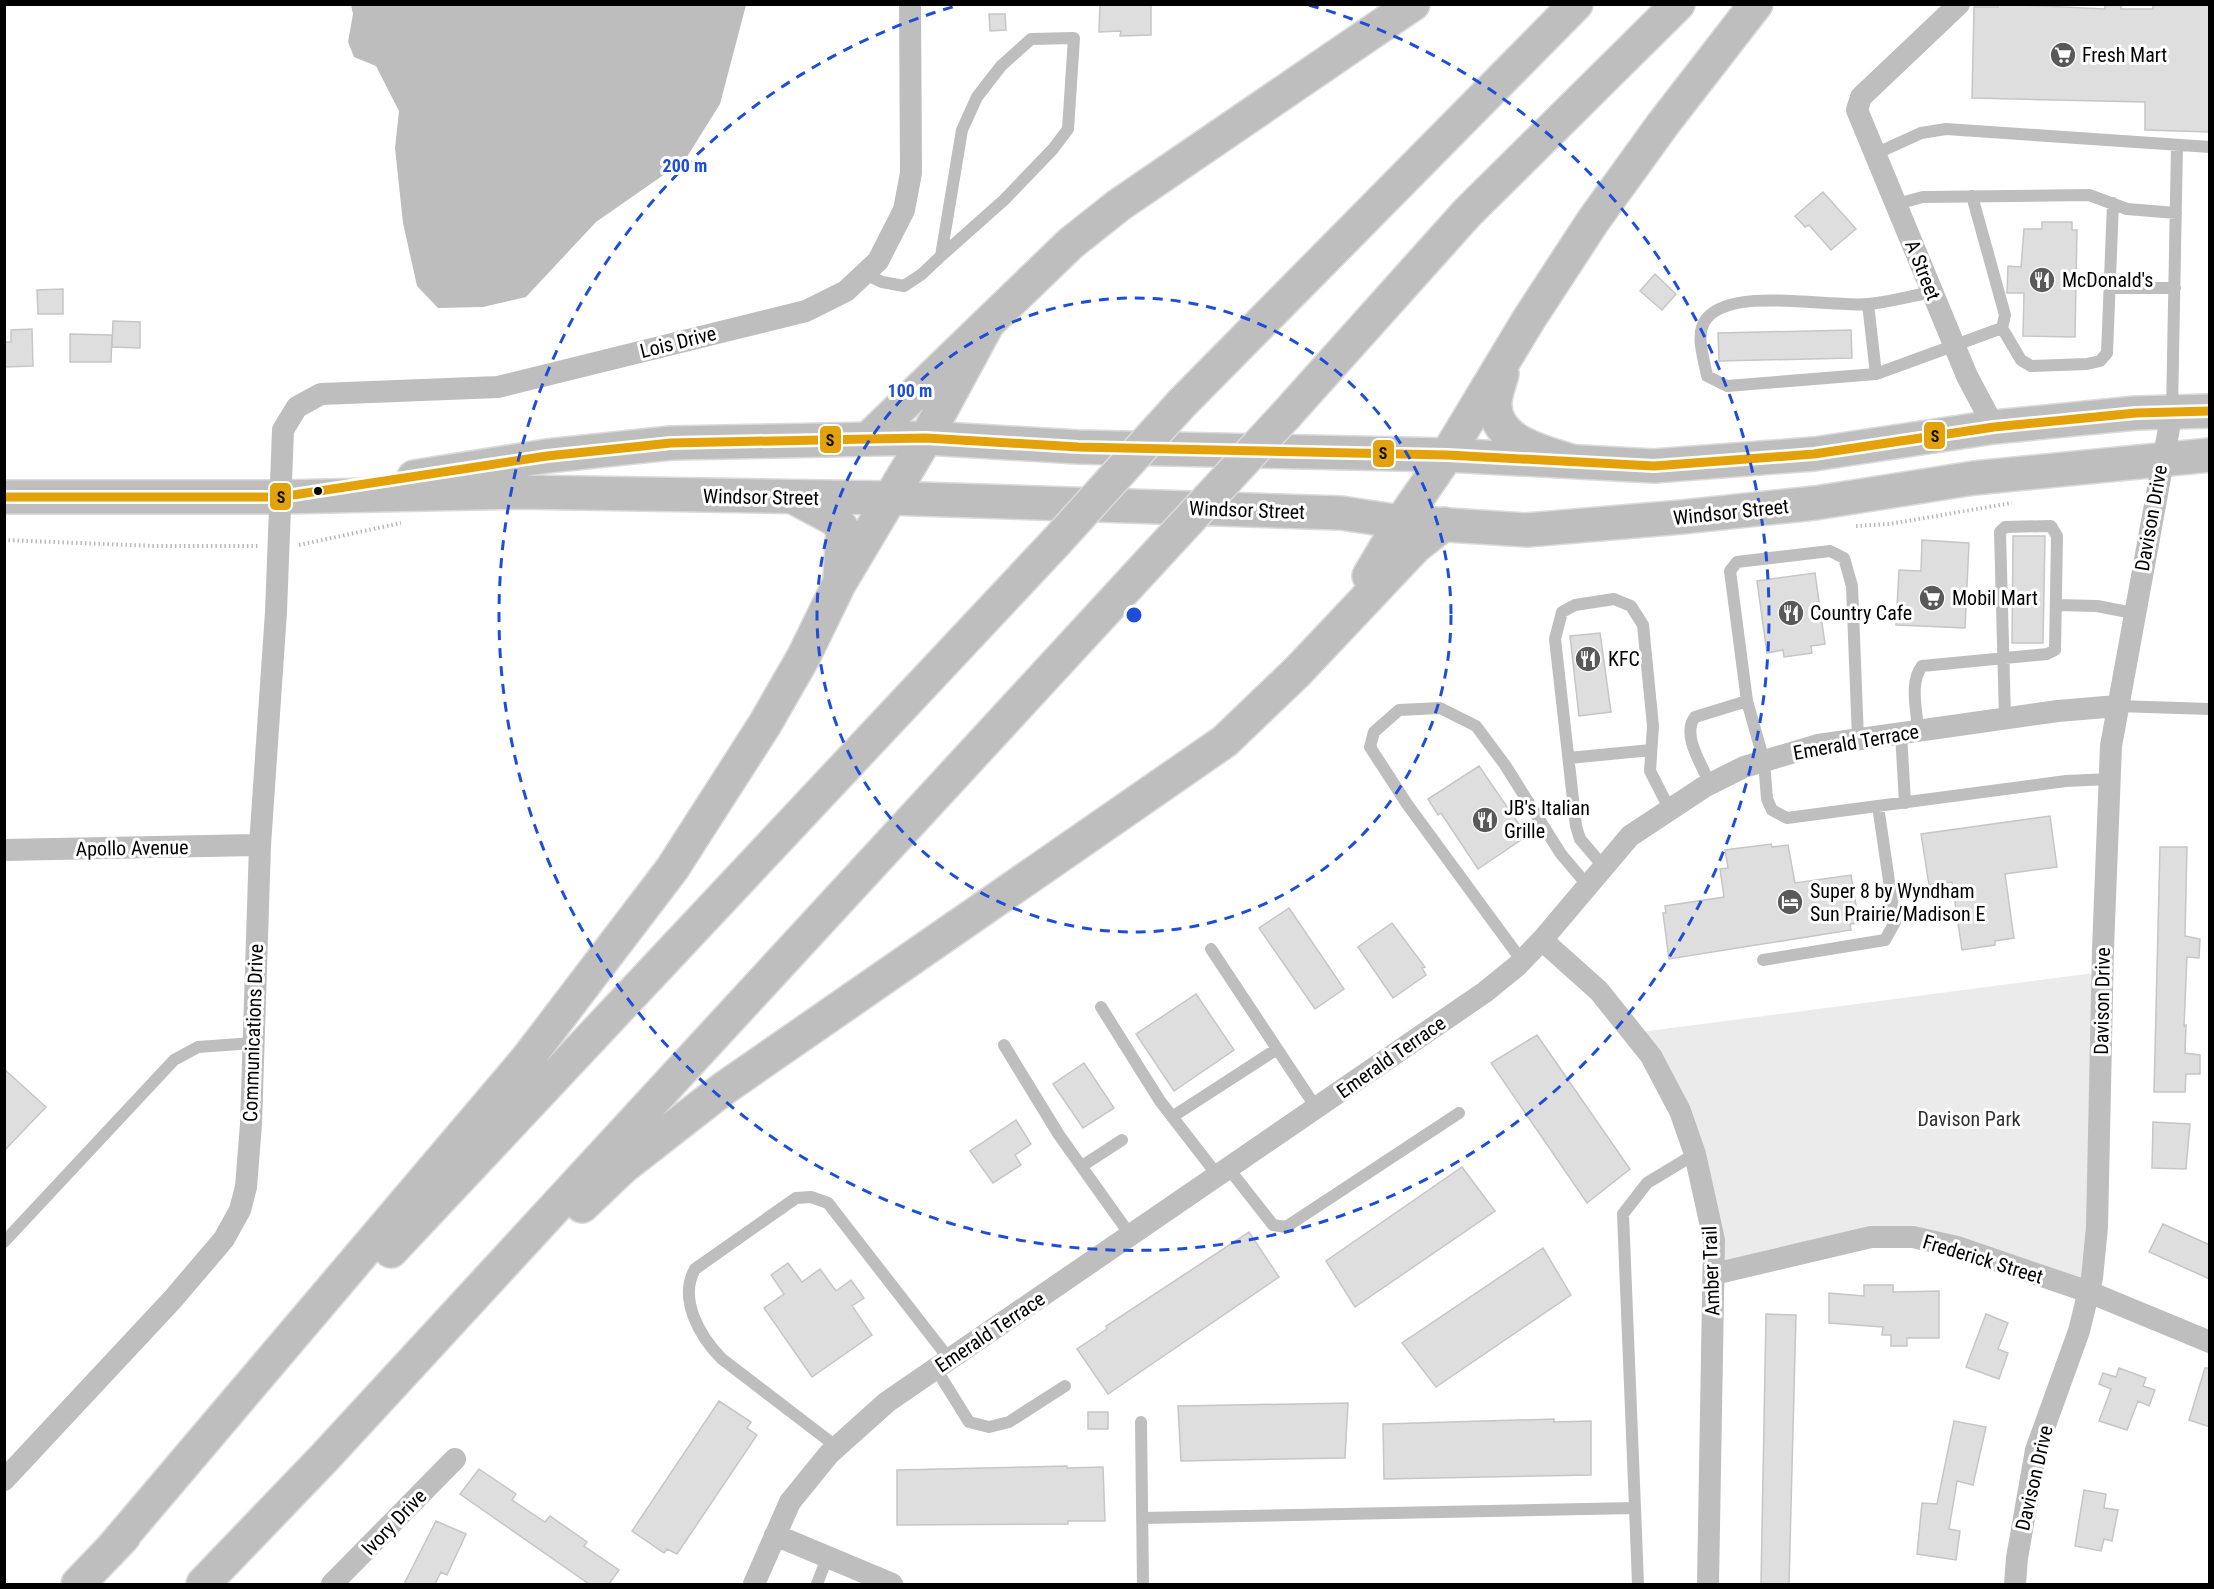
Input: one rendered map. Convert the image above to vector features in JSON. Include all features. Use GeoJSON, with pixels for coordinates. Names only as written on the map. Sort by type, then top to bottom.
{"type":"FeatureCollection","features":[{"type":"Feature","properties":{"kind":"main road"},"geometry":{"type":"LineString","coordinates":[[868,439],[1071,243],[1119,205],[1413,4]]}},
{"type":"Feature","properties":{"kind":"main road"},"geometry":{"type":"LineString","coordinates":[[78,1584],[1056,542],[1182,403],[1576,4]]}},
{"type":"Feature","properties":{"kind":"main road"},"geometry":{"type":"LineString","coordinates":[[203,1584],[382,1395],[1286,415],[1467,213],[1678,4]]}},
{"type":"Feature","properties":{"kind":"main road"},"geometry":{"type":"LineString","coordinates":[[1337,632],[1401,522],[1447,455],[1593,221],[1756,4]]}},
{"type":"Feature","properties":{"kind":"main road"},"geometry":{"type":"LineString","coordinates":[[109,1552],[528,1058],[672,869],[765,724],[804,656],[839,584],[888,498],[926,438],[986,327]]}},
{"type":"Feature","properties":{"kind":"main road"},"geometry":{"type":"LineString","coordinates":[[1506,358],[1495,402],[1500,425],[1526,446],[1570,461]]}},
{"type":"Feature","properties":{"kind":"main road","name":"Windsor Street"},"geometry":{"type":"LineString","coordinates":[[280,497],[547,456],[671,443],[926,438],[1078,447],[1447,455],[1654,466],[1814,454],[1994,427],[2172,412],[2210,411]]}},
{"type":"Feature","properties":{"kind":"main road","name":"Windsor Street"},"geometry":{"type":"LineString","coordinates":[[4,497],[280,497],[519,492],[888,498],[1341,513],[1401,522],[1527,530],[1815,503],[1974,478],[2210,455]]}},
{"type":"Feature","properties":{"kind":"main road"},"geometry":{"type":"LineString","coordinates":[[793,497],[836,520],[843,530],[839,584]]}},
{"type":"Feature","properties":{"kind":"main road"},"geometry":{"type":"LineString","coordinates":[[382,1395],[624,1167],[723,1089],[1225,741],[1337,632],[1416,546],[1444,524]]}},
{"type":"Feature","properties":{"kind":"street","name":"Lois Drive"},"geometry":{"type":"LineString","coordinates":[[280,497],[283,430],[297,407],[321,394],[498,387],[806,311],[846,291],[878,261],[904,210],[911,172],[910,4]]}},
{"type":"Feature","properties":{"kind":"street","name":"A Street"},"geometry":{"type":"LineString","coordinates":[[1959,4],[1861,97],[1857,110],[1955,346],[1994,427]]}},
{"type":"Feature","properties":{"kind":"street","name":"Davison Drive"},"geometry":{"type":"LineString","coordinates":[[2015,1584],[2017,1558],[2037,1450],[2079,1331],[2089,1292],[2097,1227],[2111,746],[2161,459],[2172,412]]}},
{"type":"Feature","properties":{"kind":"street","name":"Communications Drive"},"geometry":{"type":"LineString","coordinates":[[4,1480],[173,1299],[232,1226],[246,1187],[260,845],[276,612],[280,497]]}},
{"type":"Feature","properties":{"kind":"street","name":"Emerald Terrace"},"geometry":{"type":"LineString","coordinates":[[754,1584],[790,1502],[837,1447],[887,1402],[1485,992],[1522,961],[1542,940],[1630,836],[1710,784],[1744,767],[1818,745],[2005,718],[2117,706]]}},
{"type":"Feature","properties":{"kind":"street","name":"Apollo Avenue"},"geometry":{"type":"LineString","coordinates":[[4,850],[260,845]]}},
{"type":"Feature","properties":{"kind":"street","name":"Amber Trail"},"geometry":{"type":"LineString","coordinates":[[1542,940],[1599,991],[1651,1056],[1680,1111],[1695,1154],[1714,1240],[1708,1584]]}},
{"type":"Feature","properties":{"kind":"street","name":"Frederick Street"},"geometry":{"type":"LineString","coordinates":[[1714,1274],[1872,1237],[1912,1237],[1957,1247],[2089,1292],[2210,1342]]}},
{"type":"Feature","properties":{"kind":"street","name":"Ivory Drive"},"geometry":{"type":"LineString","coordinates":[[332,1584],[455,1460]]}},
{"type":"Feature","properties":{"kind":"street"},"geometry":{"type":"LineString","coordinates":[[775,1535],[892,1584]]}},
{"type":"Feature","properties":{"kind":"lane"},"geometry":{"type":"LineString","coordinates":[[865,273],[882,282],[904,286],[941,256],[1004,200],[1053,149],[1068,129],[1074,38],[1031,39],[1001,66],[977,97],[963,130],[941,256]]}},
{"type":"Feature","properties":{"kind":"lane"},"geometry":{"type":"LineString","coordinates":[[1875,154],[1921,133],[1946,129],[2210,147]]}},
{"type":"Feature","properties":{"kind":"lane"},"geometry":{"type":"LineString","coordinates":[[2172,412],[2177,146]]}},
{"type":"Feature","properties":{"kind":"lane"},"geometry":{"type":"LineString","coordinates":[[1896,204],[1923,197],[2089,195],[2127,209],[2176,213]]}},
{"type":"Feature","properties":{"kind":"lane"},"geometry":{"type":"LineString","coordinates":[[1972,196],[2005,315],[2002,328],[2021,360],[2031,366],[2100,361],[2107,353],[2113,203]]}},
{"type":"Feature","properties":{"kind":"lane"},"geometry":{"type":"LineString","coordinates":[[2109,288],[2175,288]]}},
{"type":"Feature","properties":{"kind":"lane"},"geometry":{"type":"LineString","coordinates":[[1932,292],[1868,304],[1751,299],[1728,303],[1707,318],[1700,336],[1707,375],[1727,386],[1876,374],[2002,328]]}},
{"type":"Feature","properties":{"kind":"lane"},"geometry":{"type":"LineString","coordinates":[[1868,304],[1876,374]]}},
{"type":"Feature","properties":{"kind":"lane"},"geometry":{"type":"LineString","coordinates":[[1905,803],[1909,731],[1917,673],[1922,666],[2002,658],[2047,654],[2055,650],[2057,536],[2051,526],[2005,527],[2000,532],[2002,658],[2005,718]]}},
{"type":"Feature","properties":{"kind":"lane"},"geometry":{"type":"LineString","coordinates":[[1858,739],[1852,586],[1844,558],[1830,551],[1737,562],[1730,571],[1747,701],[1764,761],[1767,799],[1772,810],[1787,818],[2066,782],[2109,779]]}},
{"type":"Feature","properties":{"kind":"lane"},"geometry":{"type":"LineString","coordinates":[[1604,867],[1580,839],[1576,826],[1555,639],[1557,624],[1562,612],[1575,605],[1614,599],[1630,606],[1642,625],[1653,726],[1650,771],[1670,810]]}},
{"type":"Feature","properties":{"kind":"lane"},"geometry":{"type":"LineString","coordinates":[[2056,605],[2097,606],[2133,613]]}},
{"type":"Feature","properties":{"kind":"lane"},"geometry":{"type":"LineString","coordinates":[[1710,784],[1689,734],[1689,724],[1695,717],[1747,701]]}},
{"type":"Feature","properties":{"kind":"lane"},"geometry":{"type":"LineString","coordinates":[[2117,706],[2210,709]]}},
{"type":"Feature","properties":{"kind":"lane"},"geometry":{"type":"LineString","coordinates":[[1522,961],[1370,747],[1374,732],[1399,710],[1440,708],[1476,726],[1505,765],[1561,854],[1588,886]]}},
{"type":"Feature","properties":{"kind":"lane"},"geometry":{"type":"LineString","coordinates":[[1569,758],[1651,750]]}},
{"type":"Feature","properties":{"kind":"lane"},"geometry":{"type":"LineString","coordinates":[[1763,960],[1885,940],[1895,922],[1878,806]]}},
{"type":"Feature","properties":{"kind":"lane"},"geometry":{"type":"LineString","coordinates":[[1211,949],[1317,1109]]}},
{"type":"Feature","properties":{"kind":"lane"},"geometry":{"type":"LineString","coordinates":[[1101,1007],[1172,1117],[1273,1225],[1286,1227],[1459,1113]]}},
{"type":"Feature","properties":{"kind":"lane"},"geometry":{"type":"LineString","coordinates":[[4,1242],[174,1060],[198,1047],[253,1043]]}},
{"type":"Feature","properties":{"kind":"lane"},"geometry":{"type":"LineString","coordinates":[[1004,1045],[1082,1166],[1131,1236]]}},
{"type":"Feature","properties":{"kind":"lane"},"geometry":{"type":"LineString","coordinates":[[1172,1117],[1277,1049]]}},
{"type":"Feature","properties":{"kind":"lane"},"geometry":{"type":"LineString","coordinates":[[1082,1166],[1122,1140]]}},
{"type":"Feature","properties":{"kind":"lane"},"geometry":{"type":"LineString","coordinates":[[1638,1584],[1623,1214],[1647,1183],[1695,1154]]}},
{"type":"Feature","properties":{"kind":"lane"},"geometry":{"type":"LineString","coordinates":[[837,1447],[722,1359],[705,1342],[694,1318],[688,1293],[689,1280],[695,1269],[796,1198],[811,1197],[828,1203],[943,1365],[969,1422],[989,1427],[1008,1422],[1065,1386]]}},
{"type":"Feature","properties":{"kind":"lane"},"geometry":{"type":"LineString","coordinates":[[1141,1422],[1143,1584]]}},
{"type":"Feature","properties":{"kind":"lane"},"geometry":{"type":"LineString","coordinates":[[1143,1518],[1635,1508]]}},
{"type":"Feature","properties":{"kind":"lane"},"geometry":{"type":"LineString","coordinates":[[817,1584],[827,1558]]}},
{"type":"Feature","properties":{"kind":"green space","name":"Davison Park"},"geometry":{"type":"Polygon","coordinates":[[[2102,972],[2089,1292],[1912,1237],[1714,1274],[1695,1154],[1633,1033],[2102,972]]]}},
{"type":"Feature","properties":{"kind":"shaded area"},"geometry":{"type":"Polygon","coordinates":[[[351,4],[746,5],[720,104],[685,160],[596,222],[526,297],[483,307],[438,308],[417,286],[403,223],[395,148],[399,111],[376,66],[354,57],[348,42],[353,14],[351,4]]]}},
{"type":"Feature","properties":{"kind":"building"},"geometry":{"type":"Polygon","coordinates":[[[1100,4],[1151,4],[1151,35],[1120,36],[1121,31],[1099,32],[1100,4]]]}},
{"type":"Feature","properties":{"kind":"building"},"geometry":{"type":"Polygon","coordinates":[[[1998,4],[2105,9],[2105,5],[2121,5],[2121,9],[2153,9],[2153,4],[2210,4],[2210,132],[2145,130],[2145,102],[1972,98],[1974,7],[1998,7],[1998,4]]]}},
{"type":"Feature","properties":{"kind":"building"},"geometry":{"type":"Polygon","coordinates":[[[989,14],[1005,14],[1006,30],[990,31],[989,14]]]}},
{"type":"Feature","properties":{"kind":"building"},"geometry":{"type":"Polygon","coordinates":[[[1823,192],[1856,229],[1831,250],[1809,225],[1805,227],[1795,216],[1823,192]]]}},
{"type":"Feature","properties":{"kind":"building","name":"McDonald's"},"geometry":{"type":"Polygon","coordinates":[[[2042,222],[2072,222],[2072,230],[2077,230],[2075,337],[2023,336],[2024,293],[2007,293],[2008,266],[2021,267],[2024,229],[2042,229],[2042,222]]]}},
{"type":"Feature","properties":{"kind":"building"},"geometry":{"type":"Polygon","coordinates":[[[1655,274],[1676,294],[1662,310],[1640,291],[1655,274]]]}},
{"type":"Feature","properties":{"kind":"building"},"geometry":{"type":"Polygon","coordinates":[[[63,289],[63,314],[38,314],[37,290],[63,289]]]}},
{"type":"Feature","properties":{"kind":"building"},"geometry":{"type":"Polygon","coordinates":[[[113,321],[140,322],[140,348],[112,347],[113,321]]]}},
{"type":"Feature","properties":{"kind":"building"},"geometry":{"type":"Polygon","coordinates":[[[32,329],[33,366],[4,367],[4,342],[11,342],[11,330],[32,329]]]}},
{"type":"Feature","properties":{"kind":"building"},"geometry":{"type":"Polygon","coordinates":[[[1851,330],[1852,358],[1719,361],[1718,333],[1851,330]]]}},
{"type":"Feature","properties":{"kind":"building"},"geometry":{"type":"Polygon","coordinates":[[[70,334],[112,335],[111,362],[70,362],[70,334]]]}},
{"type":"Feature","properties":{"kind":"building"},"geometry":{"type":"Polygon","coordinates":[[[2013,536],[2045,536],[2043,643],[2012,643],[2013,536]]]}},
{"type":"Feature","properties":{"kind":"building","name":"Mobil Mart"},"geometry":{"type":"Polygon","coordinates":[[[1922,540],[1969,543],[1965,628],[1896,625],[1899,570],[1921,571],[1922,540]]]}},
{"type":"Feature","properties":{"kind":"building","name":"Country Cafe"},"geometry":{"type":"Polygon","coordinates":[[[1815,573],[1825,644],[1811,646],[1812,653],[1784,657],[1783,650],[1767,653],[1757,581],[1815,573]]]}},
{"type":"Feature","properties":{"kind":"building","name":"KFC"},"geometry":{"type":"Polygon","coordinates":[[[1600,633],[1611,712],[1579,716],[1570,636],[1600,633]]]}},
{"type":"Feature","properties":{"kind":"building","name":"JB's Italian Grille"},"geometry":{"type":"Polygon","coordinates":[[[1479,766],[1527,836],[1478,869],[1441,813],[1438,815],[1428,799],[1479,766]]]}},
{"type":"Feature","properties":{"kind":"building"},"geometry":{"type":"Polygon","coordinates":[[[2050,816],[2057,867],[2005,874],[2014,938],[1995,941],[1995,945],[1962,950],[1952,882],[1929,885],[1921,834],[2050,816]]]}},
{"type":"Feature","properties":{"kind":"building","name":"Super 8 by Wyndham Sun Prairie/Madison E"},"geometry":{"type":"Polygon","coordinates":[[[1771,844],[1772,847],[1788,845],[1795,883],[1851,875],[1859,923],[1850,924],[1851,930],[1669,959],[1663,913],[1666,913],[1665,906],[1724,897],[1720,869],[1728,868],[1725,850],[1771,844]]]}},
{"type":"Feature","properties":{"kind":"building"},"geometry":{"type":"Polygon","coordinates":[[[2160,847],[2187,847],[2185,936],[2200,939],[2199,958],[2187,957],[2184,1026],[2186,1025],[2185,1053],[2200,1055],[2200,1074],[2186,1074],[2185,1092],[2154,1092],[2160,847]]]}},
{"type":"Feature","properties":{"kind":"building"},"geometry":{"type":"Polygon","coordinates":[[[1289,908],[1344,989],[1315,1009],[1259,928],[1289,908]]]}},
{"type":"Feature","properties":{"kind":"building"},"geometry":{"type":"Polygon","coordinates":[[[1392,923],[1425,967],[1422,968],[1426,975],[1393,998],[1358,947],[1392,923]]]}},
{"type":"Feature","properties":{"kind":"building"},"geometry":{"type":"Polygon","coordinates":[[[1196,994],[1234,1050],[1174,1091],[1136,1034],[1196,994]]]}},
{"type":"Feature","properties":{"kind":"building"},"geometry":{"type":"Polygon","coordinates":[[[1537,1035],[1630,1169],[1587,1203],[1491,1063],[1537,1035]]]}},
{"type":"Feature","properties":{"kind":"building"},"geometry":{"type":"Polygon","coordinates":[[[1084,1063],[1114,1108],[1083,1128],[1053,1084],[1084,1063]]]}},
{"type":"Feature","properties":{"kind":"building"},"geometry":{"type":"Polygon","coordinates":[[[4,1069],[46,1107],[4,1151],[4,1069]]]}},
{"type":"Feature","properties":{"kind":"building"},"geometry":{"type":"Polygon","coordinates":[[[1016,1120],[1031,1144],[1015,1155],[1021,1165],[993,1183],[970,1151],[1016,1120]]]}},
{"type":"Feature","properties":{"kind":"building"},"geometry":{"type":"Polygon","coordinates":[[[2153,1122],[2190,1124],[2186,1169],[2152,1168],[2153,1122]]]}},
{"type":"Feature","properties":{"kind":"building"},"geometry":{"type":"Polygon","coordinates":[[[1462,1167],[1495,1211],[1355,1307],[1326,1261],[1462,1167]]]}},
{"type":"Feature","properties":{"kind":"building"},"geometry":{"type":"Polygon","coordinates":[[[2163,1224],[2210,1245],[2210,1279],[2149,1252],[2163,1224]]]}},
{"type":"Feature","properties":{"kind":"building"},"geometry":{"type":"Polygon","coordinates":[[[1249,1232],[1279,1277],[1108,1394],[1077,1349],[1107,1329],[1106,1326],[1249,1232]]]}},
{"type":"Feature","properties":{"kind":"building"},"geometry":{"type":"Polygon","coordinates":[[[1543,1248],[1571,1295],[1436,1387],[1402,1343],[1543,1248]]]}},
{"type":"Feature","properties":{"kind":"building"},"geometry":{"type":"Polygon","coordinates":[[[788,1263],[802,1282],[820,1269],[836,1291],[851,1280],[864,1298],[852,1306],[872,1335],[812,1377],[764,1308],[784,1294],[771,1275],[788,1263]]]}},
{"type":"Feature","properties":{"kind":"building"},"geometry":{"type":"Polygon","coordinates":[[[1864,1285],[1893,1285],[1893,1292],[1939,1291],[1939,1338],[1907,1338],[1907,1346],[1891,1346],[1891,1335],[1882,1335],[1883,1327],[1829,1323],[1829,1293],[1864,1296],[1864,1285]]]}},
{"type":"Feature","properties":{"kind":"building"},"geometry":{"type":"Polygon","coordinates":[[[1766,1314],[1796,1315],[1789,1584],[1761,1584],[1766,1314]]]}},
{"type":"Feature","properties":{"kind":"building"},"geometry":{"type":"Polygon","coordinates":[[[1986,1314],[2008,1323],[1998,1349],[2008,1353],[1999,1379],[1966,1367],[1986,1314]]]}},
{"type":"Feature","properties":{"kind":"building"},"geometry":{"type":"Polygon","coordinates":[[[2119,1368],[2146,1378],[2143,1386],[2155,1390],[2149,1406],[2138,1401],[2127,1430],[2099,1421],[2111,1389],[2099,1384],[2103,1373],[2116,1377],[2119,1368]]]}},
{"type":"Feature","properties":{"kind":"building"},"geometry":{"type":"Polygon","coordinates":[[[2205,1368],[2210,1368],[2210,1427],[2189,1420],[2205,1368]]]}},
{"type":"Feature","properties":{"kind":"building"},"geometry":{"type":"Polygon","coordinates":[[[719,1401],[751,1422],[747,1428],[757,1435],[677,1554],[667,1549],[664,1553],[632,1531],[719,1401]]]}},
{"type":"Feature","properties":{"kind":"building"},"geometry":{"type":"Polygon","coordinates":[[[1348,1403],[1345,1458],[1181,1461],[1178,1406],[1348,1403]]]}},
{"type":"Feature","properties":{"kind":"building"},"geometry":{"type":"Polygon","coordinates":[[[1088,1412],[1108,1412],[1108,1429],[1088,1429],[1088,1412]]]}},
{"type":"Feature","properties":{"kind":"building"},"geometry":{"type":"Polygon","coordinates":[[[1554,1419],[1554,1422],[1591,1421],[1591,1475],[1384,1479],[1383,1424],[1554,1419]]]}},
{"type":"Feature","properties":{"kind":"building"},"geometry":{"type":"Polygon","coordinates":[[[1954,1421],[1986,1427],[1973,1485],[1957,1481],[1949,1529],[1960,1531],[1956,1560],[1917,1554],[1922,1503],[1937,1504],[1954,1421]]]}},
{"type":"Feature","properties":{"kind":"building"},"geometry":{"type":"Polygon","coordinates":[[[1067,1466],[1067,1468],[1103,1467],[1105,1521],[1068,1521],[1068,1524],[897,1525],[897,1470],[1067,1466]]]}},
{"type":"Feature","properties":{"kind":"building"},"geometry":{"type":"Polygon","coordinates":[[[479,1469],[516,1494],[512,1500],[545,1522],[550,1516],[587,1542],[584,1546],[619,1570],[609,1584],[589,1584],[460,1494],[479,1469]]]}},
{"type":"Feature","properties":{"kind":"building"},"geometry":{"type":"Polygon","coordinates":[[[2084,1490],[2106,1494],[2104,1508],[2118,1510],[2112,1541],[2104,1539],[2101,1551],[2075,1546],[2084,1490]]]}},
{"type":"Feature","properties":{"kind":"building"},"geometry":{"type":"Polygon","coordinates":[[[436,1521],[466,1534],[447,1575],[441,1572],[435,1584],[404,1584],[436,1521]]]}},
{"type":"Feature","properties":{"kind":"transit line","name":"S"},"geometry":{"type":"LineString","coordinates":[[4,497],[280,497],[547,456],[671,443],[868,439],[926,438],[1078,447],[1447,455],[1654,466],[1814,454],[1994,427],[2136,413],[2210,411]]}},
{"type":"Feature","properties":{"kind":"place","name":"Fresh Mart"},"geometry":{"type":"Point","coordinates":[2063,55]}},
{"type":"Feature","properties":{"kind":"place","name":"McDonald's"},"geometry":{"type":"Point","coordinates":[2042,280]}},
{"type":"Feature","properties":{"kind":"place","name":"Mobil Mart"},"geometry":{"type":"Point","coordinates":[1932,598]}},
{"type":"Feature","properties":{"kind":"place","name":"Country Cafe"},"geometry":{"type":"Point","coordinates":[1791,613]}},
{"type":"Feature","properties":{"kind":"place","name":"KFC"},"geometry":{"type":"Point","coordinates":[1588,659]}},
{"type":"Feature","properties":{"kind":"place","name":"JB's Italian Grille"},"geometry":{"type":"Point","coordinates":[1485,820]}},
{"type":"Feature","properties":{"kind":"place","name":"Super 8 by Wyndham Sun Prairie/Madison E"},"geometry":{"type":"Point","coordinates":[1790,902]}}]}
